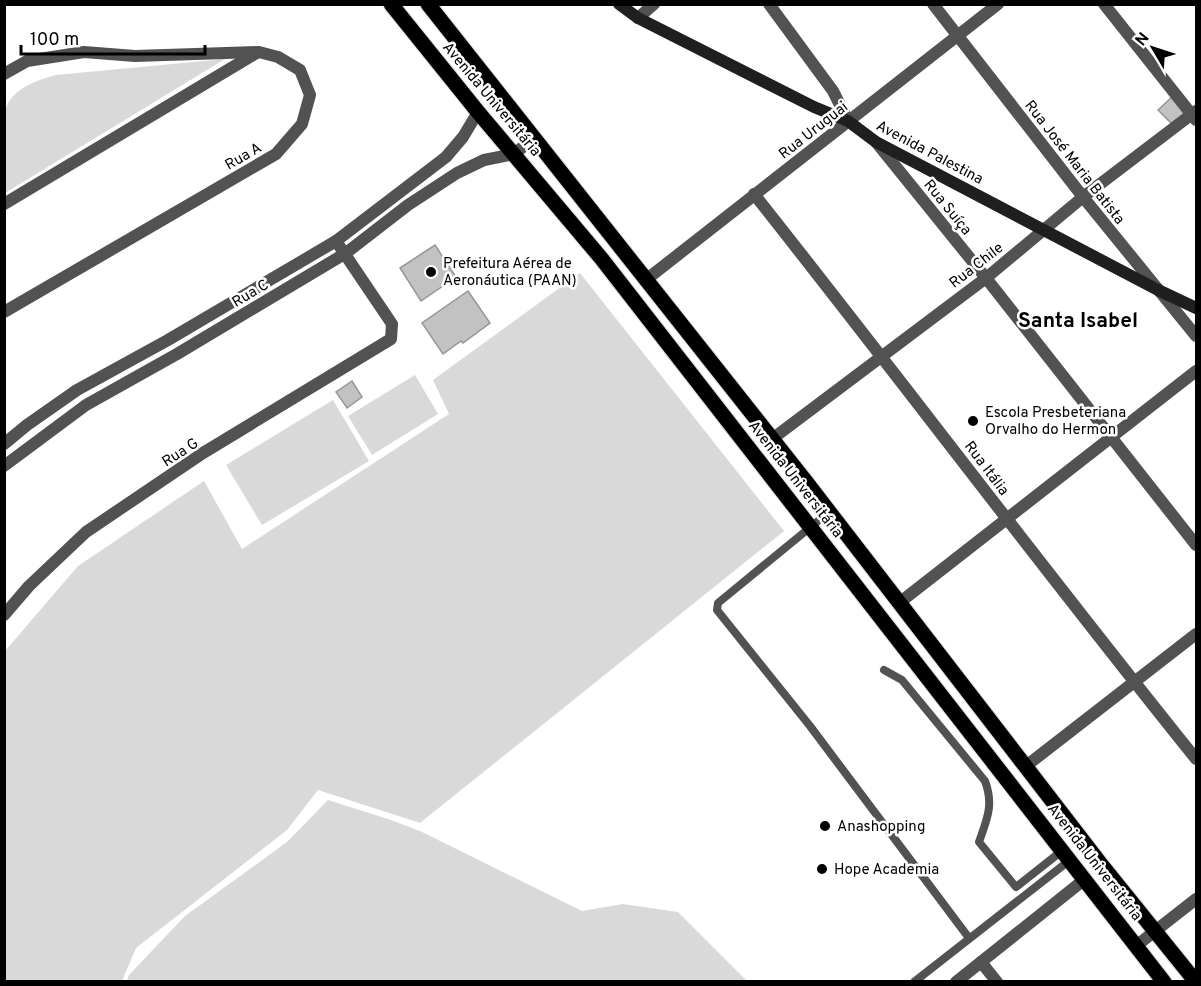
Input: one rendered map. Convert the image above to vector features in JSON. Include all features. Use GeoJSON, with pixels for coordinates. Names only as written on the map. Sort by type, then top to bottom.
{"type":"FeatureCollection","features":[{"type":"Feature","properties":{"kind":"main road","name":"Avenida Universitária"},"geometry":{"type":"LineString","coordinates":[[392,4],[478,112],[601,258],[1164,981]]}},
{"type":"Feature","properties":{"kind":"main road","name":"Avenida Universitária"},"geometry":{"type":"LineString","coordinates":[[429,5],[647,279],[1090,850],[1196,981]]}},
{"type":"Feature","properties":{"kind":"main road"},"geometry":{"type":"LineString","coordinates":[[406,23],[421,20],[428,11],[429,5]]}},
{"type":"Feature","properties":{"kind":"main road"},"geometry":{"type":"LineString","coordinates":[[542,186],[561,171]]}},
{"type":"Feature","properties":{"kind":"main road"},"geometry":{"type":"LineString","coordinates":[[1066,855],[1075,845],[1090,850]]}},
{"type":"Feature","properties":{"kind":"street","name":"Avenida Palestina"},"geometry":{"type":"LineString","coordinates":[[619,4],[638,18],[814,107],[848,121],[876,142],[1158,290],[1197,308]]}},
{"type":"Feature","properties":{"kind":"street"},"geometry":{"type":"LineString","coordinates":[[638,18],[654,4]]}},
{"type":"Feature","properties":{"kind":"street"},"geometry":{"type":"LineString","coordinates":[[769,4],[833,91],[848,121]]}},
{"type":"Feature","properties":{"kind":"street","name":"Rua José Maria Batista"},"geometry":{"type":"LineString","coordinates":[[933,4],[1083,197],[1197,336]]}},
{"type":"Feature","properties":{"kind":"street","name":"Rua Uruguai"},"geometry":{"type":"LineString","coordinates":[[647,279],[998,4]]}},
{"type":"Feature","properties":{"kind":"street"},"geometry":{"type":"LineString","coordinates":[[1104,4],[1195,115]]}},
{"type":"Feature","properties":{"kind":"street","name":"Rua A"},"geometry":{"type":"LineString","coordinates":[[4,74],[27,61],[84,52],[135,56],[259,52],[278,57],[300,69],[310,95],[302,124],[276,154],[5,312]]}},
{"type":"Feature","properties":{"kind":"street"},"geometry":{"type":"LineString","coordinates":[[4,204],[259,52]]}},
{"type":"Feature","properties":{"kind":"street","name":"Rua C"},"geometry":{"type":"LineString","coordinates":[[4,466],[86,405],[177,354],[346,253],[401,193],[446,157],[463,137],[478,112]]}},
{"type":"Feature","properties":{"kind":"street","name":"Rua Chile"},"geometry":{"type":"LineString","coordinates":[[772,439],[986,278],[1083,197],[1195,115]]}},
{"type":"Feature","properties":{"kind":"street"},"geometry":{"type":"LineString","coordinates":[[514,154],[534,138]]}},
{"type":"Feature","properties":{"kind":"street","name":"Rua Suíça"},"geometry":{"type":"LineString","coordinates":[[876,142],[1197,545]]}},
{"type":"Feature","properties":{"kind":"street","name":"Rua C"},"geometry":{"type":"LineString","coordinates":[[4,444],[77,390],[168,340],[336,241],[408,205],[457,173],[484,160],[514,154]]}},
{"type":"Feature","properties":{"kind":"street"},"geometry":{"type":"LineString","coordinates":[[446,157],[457,173]]}},
{"type":"Feature","properties":{"kind":"street"},"geometry":{"type":"LineString","coordinates":[[401,193],[408,205]]}},
{"type":"Feature","properties":{"kind":"street","name":"Rua Itália"},"geometry":{"type":"LineString","coordinates":[[754,194],[883,356],[1134,682],[1197,759]]}},
{"type":"Feature","properties":{"kind":"street"},"geometry":{"type":"LineString","coordinates":[[336,241],[346,253]]}},
{"type":"Feature","properties":{"kind":"street","name":"Rua G"},"geometry":{"type":"LineString","coordinates":[[4,615],[28,586],[86,532],[203,453],[391,339],[392,324],[346,253]]}},
{"type":"Feature","properties":{"kind":"street"},"geometry":{"type":"LineString","coordinates":[[168,340],[177,354]]}},
{"type":"Feature","properties":{"kind":"street"},"geometry":{"type":"LineString","coordinates":[[899,603],[1197,371]]}},
{"type":"Feature","properties":{"kind":"street"},"geometry":{"type":"LineString","coordinates":[[1026,766],[1197,634]]}},
{"type":"Feature","properties":{"kind":"street"},"geometry":{"type":"LineString","coordinates":[[956,981],[1085,879]]}},
{"type":"Feature","properties":{"kind":"street"},"geometry":{"type":"LineString","coordinates":[[1137,946],[1197,899]]}},
{"type":"Feature","properties":{"kind":"street"},"geometry":{"type":"LineString","coordinates":[[981,962],[997,981]]}},
{"type":"Feature","properties":{"kind":"lane"},"geometry":{"type":"LineString","coordinates":[[829,512],[718,603],[717,610],[817,735],[969,938]]}},
{"type":"Feature","properties":{"kind":"lane"},"geometry":{"type":"LineString","coordinates":[[884,670],[902,680],[984,781],[990,794],[990,810],[980,842],[1024,897]]}},
{"type":"Feature","properties":{"kind":"lane"},"geometry":{"type":"LineString","coordinates":[[1017,887],[1066,855]]}},
{"type":"Feature","properties":{"kind":"lane"},"geometry":{"type":"LineString","coordinates":[[914,981],[1024,897],[1066,855]]}},
{"type":"Feature","properties":{"kind":"shaded area"},"geometry":{"type":"Polygon","coordinates":[[[225,59],[5,193],[4,120],[8,103],[23,88],[56,75],[225,59]]]}},
{"type":"Feature","properties":{"kind":"shaded area"},"geometry":{"type":"Polygon","coordinates":[[[580,273],[784,531],[420,823],[318,790],[287,830],[136,948],[122,981],[5,981],[5,651],[78,566],[204,481],[242,549],[449,414],[433,380],[580,273]]]}},
{"type":"Feature","properties":{"kind":"shaded area"},"geometry":{"type":"Polygon","coordinates":[[[415,375],[438,414],[372,455],[348,416],[415,375]]]}},
{"type":"Feature","properties":{"kind":"shaded area"},"geometry":{"type":"Polygon","coordinates":[[[333,400],[369,461],[262,525],[226,465],[333,400]]]}},
{"type":"Feature","properties":{"kind":"shaded area"},"geometry":{"type":"Polygon","coordinates":[[[328,800],[420,831],[582,911],[623,904],[678,912],[747,981],[127,981],[129,975],[185,916],[287,842],[328,800]]]}},
{"type":"Feature","properties":{"kind":"building"},"geometry":{"type":"Polygon","coordinates":[[[1174,95],[1189,115],[1172,124],[1158,110],[1174,95]]]}},
{"type":"Feature","properties":{"kind":"building"},"geometry":{"type":"Polygon","coordinates":[[[435,245],[456,277],[421,301],[400,268],[435,245]]]}},
{"type":"Feature","properties":{"kind":"building"},"geometry":{"type":"Polygon","coordinates":[[[468,291],[490,323],[463,343],[461,341],[443,354],[422,323],[468,291]]]}},
{"type":"Feature","properties":{"kind":"building"},"geometry":{"type":"Polygon","coordinates":[[[352,381],[362,397],[347,408],[336,392],[352,381]]]}},
{"type":"Feature","properties":{"kind":"place","name":"Prefeitura Aérea de Aeronáutica (PAAN)"},"geometry":{"type":"Point","coordinates":[431,272]}},
{"type":"Feature","properties":{"kind":"place","name":"Escola Presbeteriana Orvalho do Hermon"},"geometry":{"type":"Point","coordinates":[973,421]}},
{"type":"Feature","properties":{"kind":"place","name":"Anashopping"},"geometry":{"type":"Point","coordinates":[825,826]}},
{"type":"Feature","properties":{"kind":"place","name":"Hope Academia"},"geometry":{"type":"Point","coordinates":[822,869]}},
{"type":"Feature","properties":{"kind":"district","name":"Santa Isabel"},"geometry":{"type":"Point","coordinates":[1078,320]}}]}
